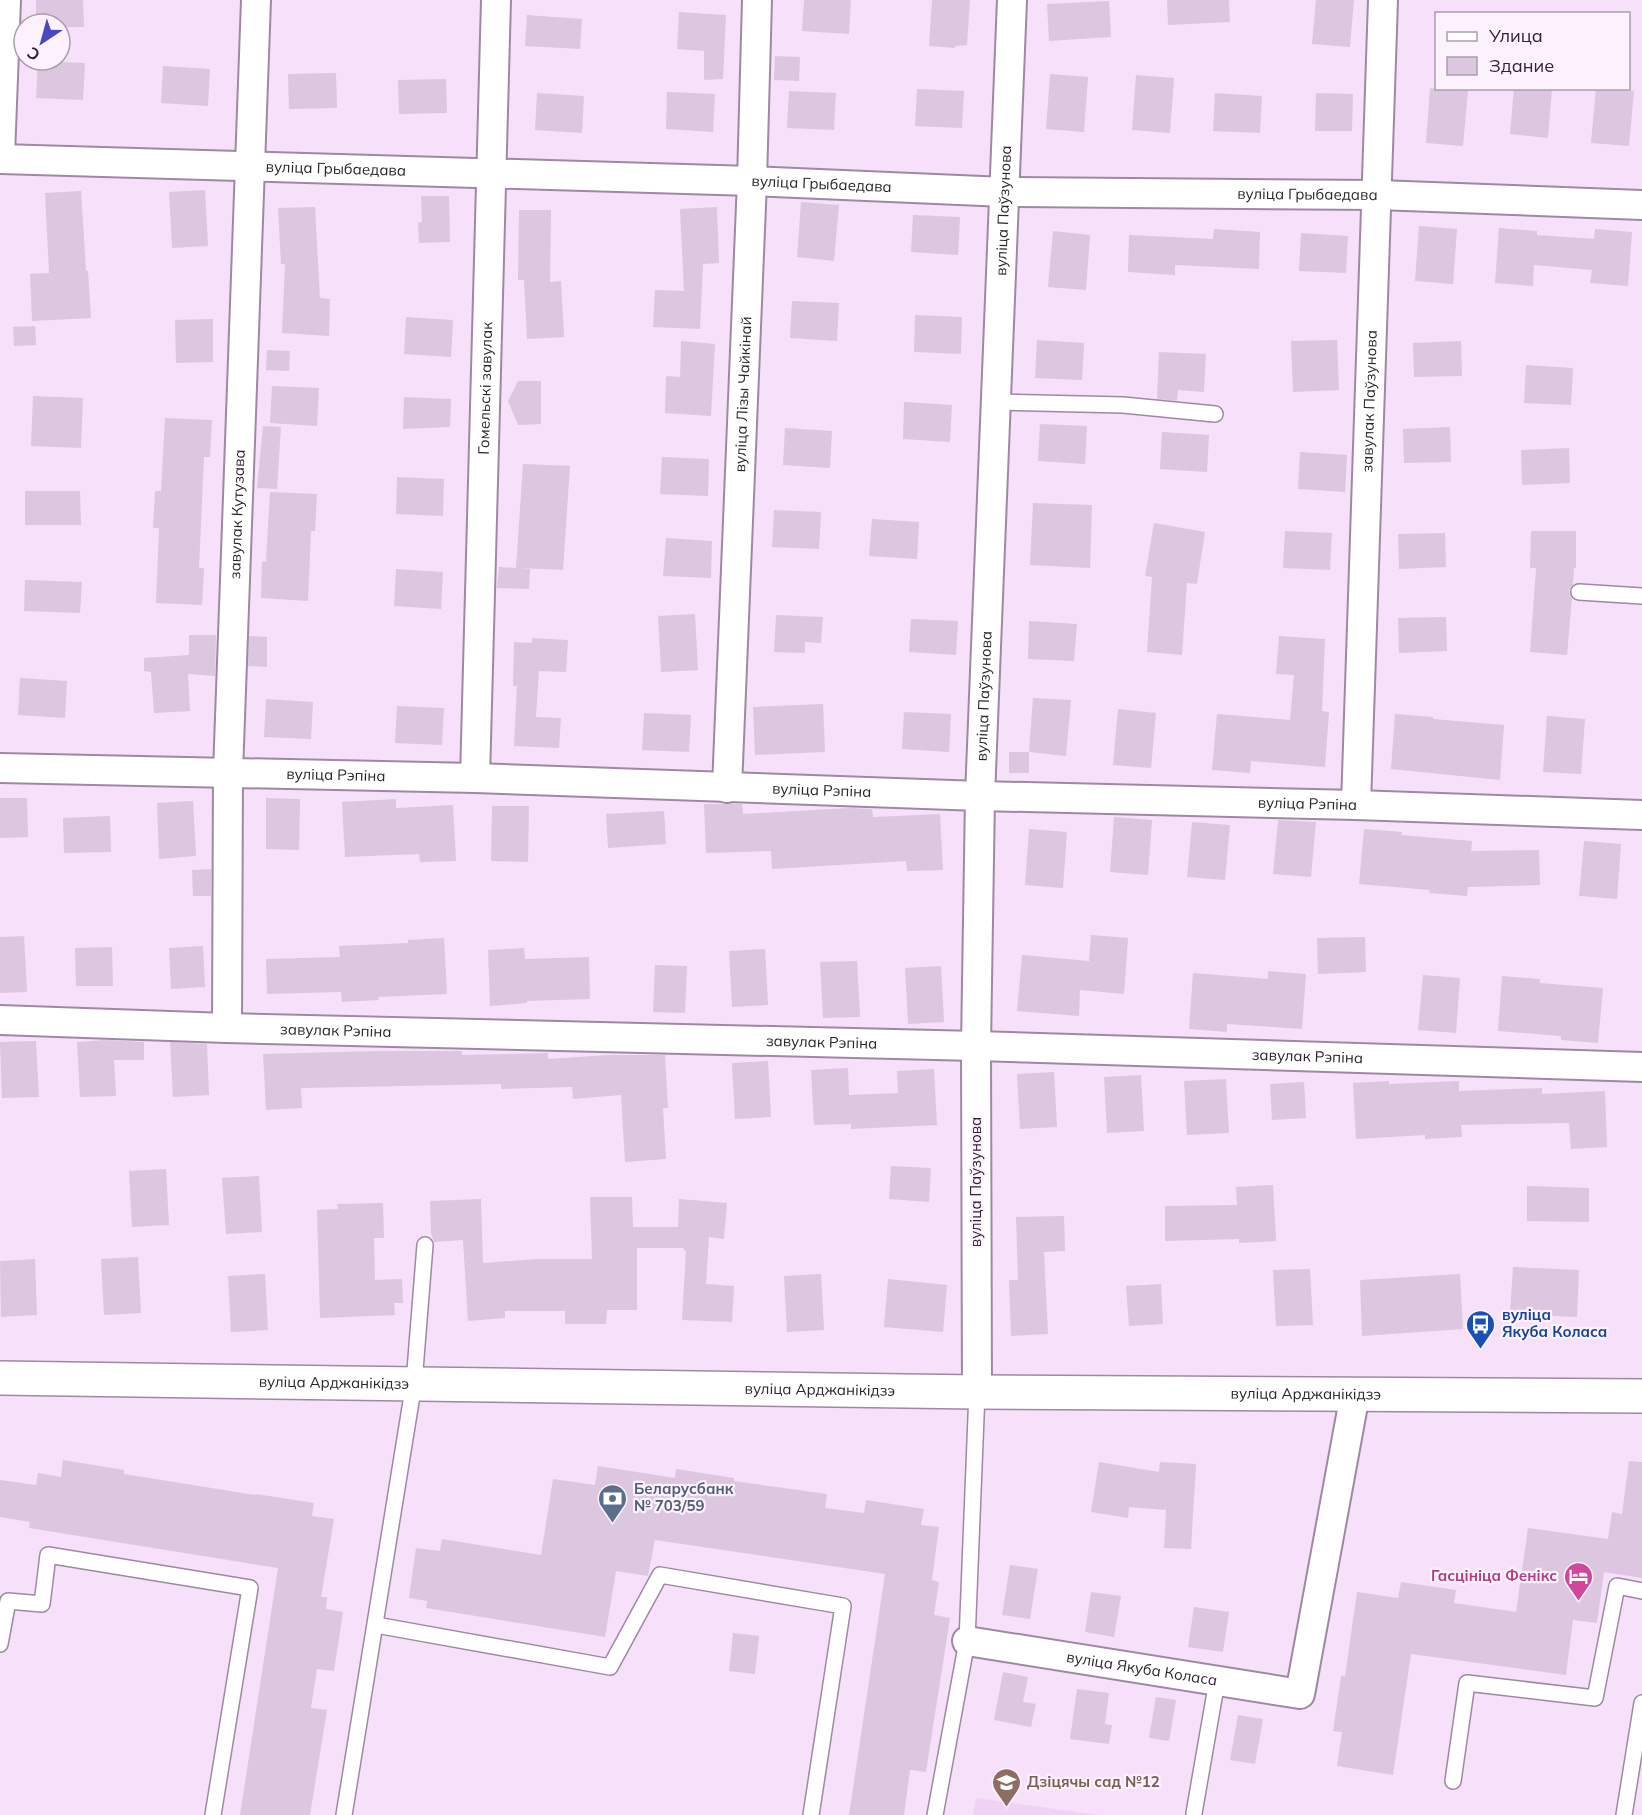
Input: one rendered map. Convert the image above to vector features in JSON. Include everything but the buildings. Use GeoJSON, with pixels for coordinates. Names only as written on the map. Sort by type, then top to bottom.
{"type":"FeatureCollection","features":[{"type":"Feature","properties":{"kind":"main road","name":"вуліца Арджанікідзэ"},"geometry":{"type":"LineString","coordinates":[[0,1378],[977,1392],[1642,1396]]}},
{"type":"Feature","properties":{"kind":"street"},"geometry":{"type":"LineString","coordinates":[[0,157],[6,0]]}},
{"type":"Feature","properties":{"kind":"street","name":"завулак Кутузава"},"geometry":{"type":"LineString","coordinates":[[227,1028],[228,773],[256,0]]}},
{"type":"Feature","properties":{"kind":"street","name":"Гомельскі завулак"},"geometry":{"type":"LineString","coordinates":[[475,778],[496,0]]}},
{"type":"Feature","properties":{"kind":"street","name":"вуліца Лізы Чайкінай"},"geometry":{"type":"LineString","coordinates":[[727,788],[753,181],[757,0]]}},
{"type":"Feature","properties":{"kind":"street","name":"вуліца Паўзунова"},"geometry":{"type":"LineString","coordinates":[[977,1392],[976,1046],[980,796],[1012,0]]}},
{"type":"Feature","properties":{"kind":"street","name":"завулак Паўзунова"},"geometry":{"type":"LineString","coordinates":[[1356,805],[1383,0]]}},
{"type":"Feature","properties":{"kind":"street","name":"вуліца Грыбаедава"},"geometry":{"type":"LineString","coordinates":[[0,157],[753,181],[1005,192],[1378,195],[1642,206]]}},
{"type":"Feature","properties":{"kind":"street","name":"вуліца Рэпіна"},"geometry":{"type":"LineString","coordinates":[[0,768],[475,778],[980,796],[1642,814]]}},
{"type":"Feature","properties":{"kind":"street","name":"завулак Рэпіна"},"geometry":{"type":"LineString","coordinates":[[0,1020],[227,1028],[976,1046],[1642,1067]]}},
{"type":"Feature","properties":{"kind":"street","name":"вуліца Якуба Коласа"},"geometry":{"type":"LineString","coordinates":[[967,1641],[1300,1694],[1355,1394]]}},
{"type":"Feature","properties":{"kind":"lane"},"geometry":{"type":"LineString","coordinates":[[997,402],[1123,405],[1215,414]]}},
{"type":"Feature","properties":{"kind":"lane"},"geometry":{"type":"LineString","coordinates":[[1579,592],[1642,596]]}},
{"type":"Feature","properties":{"kind":"lane"},"geometry":{"type":"LineString","coordinates":[[344,1815],[414,1383],[425,1245]]}},
{"type":"Feature","properties":{"kind":"lane"},"geometry":{"type":"LineString","coordinates":[[935,1815],[967,1641],[977,1392]]}},
{"type":"Feature","properties":{"kind":"lane"},"geometry":{"type":"LineString","coordinates":[[0,1644],[8,1601],[42,1604],[48,1555],[250,1588],[213,1815]]}},
{"type":"Feature","properties":{"kind":"lane"},"geometry":{"type":"LineString","coordinates":[[376,1625],[610,1667],[660,1575],[843,1606],[811,1815]]}},
{"type":"Feature","properties":{"kind":"lane"},"geometry":{"type":"LineString","coordinates":[[1453,1781],[1467,1683],[1595,1698],[1617,1586],[1642,1592]]}},
{"type":"Feature","properties":{"kind":"lane"},"geometry":{"type":"LineString","coordinates":[[1194,1813],[1217,1681]]}},
{"type":"Feature","properties":{"kind":"lane"},"geometry":{"type":"LineString","coordinates":[[1624,1815],[1642,1703]]}},
{"type":"Feature","properties":{"kind":"shaded area","name":"Дзіцячы сад №12"},"geometry":{"type":"Polygon","coordinates":[[[976,1798],[1100,1815],[973,1815],[976,1798]]]}},
{"type":"Feature","properties":{"kind":"place","name":"вуліца Якуба Коласа"},"geometry":{"type":"Point","coordinates":[1481,1350]}},
{"type":"Feature","properties":{"kind":"place","name":"Беларусбанк № 703/59"},"geometry":{"type":"Point","coordinates":[613,1524]}},
{"type":"Feature","properties":{"kind":"place","name":"Гасцініца Фенікс"},"geometry":{"type":"Point","coordinates":[1578,1602]}},
{"type":"Feature","properties":{"kind":"place","name":"Дзіцячы сад №12"},"geometry":{"type":"Point","coordinates":[1006,1808]}}]}
